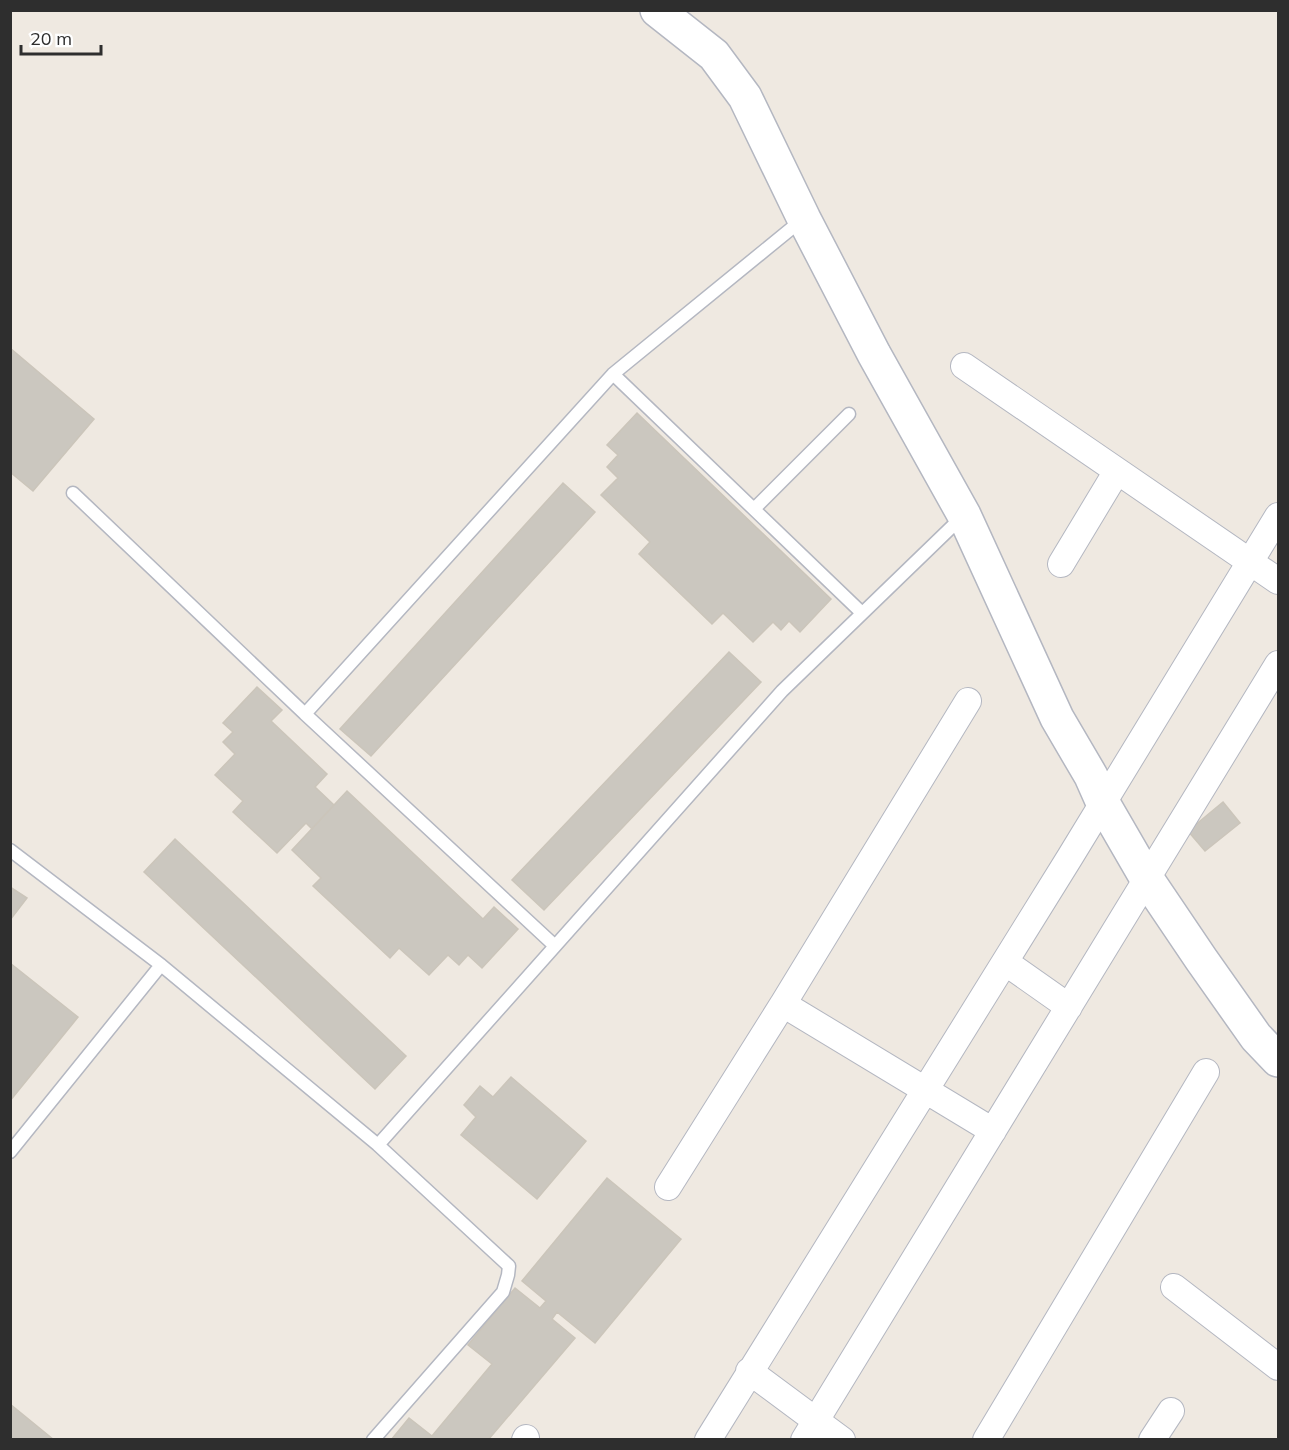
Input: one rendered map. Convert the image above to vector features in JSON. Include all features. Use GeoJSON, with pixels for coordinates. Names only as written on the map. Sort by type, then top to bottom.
{"type":"FeatureCollection","features":[{"type":"Feature","properties":{"kind":"street"},"geometry":{"type":"LineString","coordinates":[[657,10],[714,55],[745,97],[804,219],[874,354],[964,515],[1057,718],[1091,776],[1103,803],[1147,879],[1256,1037],[1278,1060]]}},
{"type":"Feature","properties":{"kind":"street"},"geometry":{"type":"LineString","coordinates":[[964,366],[1278,581]]}},
{"type":"Feature","properties":{"kind":"street"},"geometry":{"type":"LineString","coordinates":[[1061,564],[1117,471]]}},
{"type":"Feature","properties":{"kind":"street"},"geometry":{"type":"LineString","coordinates":[[708,1440],[1005,962],[1278,516]]}},
{"type":"Feature","properties":{"kind":"street"},"geometry":{"type":"LineString","coordinates":[[810,1430],[1278,664]]}},
{"type":"Feature","properties":{"kind":"street"},"geometry":{"type":"LineString","coordinates":[[668,1187],[968,701]]}},
{"type":"Feature","properties":{"kind":"street"},"geometry":{"type":"LineString","coordinates":[[1005,962],[1069,1007]]}},
{"type":"Feature","properties":{"kind":"street"},"geometry":{"type":"LineString","coordinates":[[783,1004],[993,1131]]}},
{"type":"Feature","properties":{"kind":"street"},"geometry":{"type":"LineString","coordinates":[[986,1440],[1206,1072]]}},
{"type":"Feature","properties":{"kind":"street"},"geometry":{"type":"LineString","coordinates":[[1174,1287],[1275,1358]]}},
{"type":"Feature","properties":{"kind":"street"},"geometry":{"type":"LineString","coordinates":[[749,1371],[810,1430],[842,1440]]}},
{"type":"Feature","properties":{"kind":"street"},"geometry":{"type":"LineString","coordinates":[[1152,1440],[1171,1411]]}},
{"type":"Feature","properties":{"kind":"lane"},"geometry":{"type":"LineString","coordinates":[[305,714],[614,374],[804,219]]}},
{"type":"Feature","properties":{"kind":"lane"},"geometry":{"type":"LineString","coordinates":[[614,374],[862,613]]}},
{"type":"Feature","properties":{"kind":"lane"},"geometry":{"type":"LineString","coordinates":[[754,509],[849,414]]}},
{"type":"Feature","properties":{"kind":"lane"},"geometry":{"type":"LineString","coordinates":[[73,493],[305,714],[555,946]]}},
{"type":"Feature","properties":{"kind":"lane"},"geometry":{"type":"LineString","coordinates":[[378,1145],[782,691],[964,515]]}},
{"type":"Feature","properties":{"kind":"lane"},"geometry":{"type":"LineString","coordinates":[[10,850],[161,965],[378,1145],[509,1266],[503,1292],[373,1440]]}},
{"type":"Feature","properties":{"kind":"lane"},"geometry":{"type":"LineString","coordinates":[[10,1152],[161,965]]}},
{"type":"Feature","properties":{"kind":"building"},"geometry":{"type":"Polygon","coordinates":[[[10,348],[94,419],[33,491],[10,472],[10,348]]]}},
{"type":"Feature","properties":{"kind":"building"},"geometry":{"type":"Polygon","coordinates":[[[637,413],[831,599],[800,632],[789,621],[781,630],[773,622],[753,642],[723,613],[712,624],[639,554],[650,542],[601,495],[618,478],[607,467],[618,455],[607,445],[637,413]]]}},
{"type":"Feature","properties":{"kind":"building"},"geometry":{"type":"Polygon","coordinates":[[[563,483],[595,512],[371,756],[340,729],[563,483]]]}},
{"type":"Feature","properties":{"kind":"building"},"geometry":{"type":"Polygon","coordinates":[[[729,652],[761,682],[544,910],[512,880],[729,652]]]}},
{"type":"Feature","properties":{"kind":"building"},"geometry":{"type":"Polygon","coordinates":[[[257,687],[282,710],[271,721],[327,774],[315,787],[334,805],[312,829],[306,823],[277,853],[233,812],[243,801],[215,775],[235,754],[223,742],[233,732],[223,723],[257,687]]]}},
{"type":"Feature","properties":{"kind":"building"},"geometry":{"type":"Polygon","coordinates":[[[347,791],[483,919],[494,907],[518,929],[482,968],[468,955],[459,965],[448,955],[429,975],[399,948],[390,958],[313,886],[321,878],[292,850],[347,791]]]}},
{"type":"Feature","properties":{"kind":"building"},"geometry":{"type":"Polygon","coordinates":[[[1223,802],[1240,823],[1205,851],[1188,831],[1223,802]]]}},
{"type":"Feature","properties":{"kind":"building"},"geometry":{"type":"Polygon","coordinates":[[[175,839],[406,1056],[375,1089],[144,872],[175,839]]]}},
{"type":"Feature","properties":{"kind":"building"},"geometry":{"type":"Polygon","coordinates":[[[10,887],[27,898],[10,920],[10,887]]]}},
{"type":"Feature","properties":{"kind":"building"},"geometry":{"type":"Polygon","coordinates":[[[10,963],[78,1017],[10,1101],[10,963]]]}},
{"type":"Feature","properties":{"kind":"building"},"geometry":{"type":"Polygon","coordinates":[[[511,1077],[586,1141],[537,1199],[461,1135],[476,1117],[464,1105],[480,1086],[493,1097],[511,1077]]]}},
{"type":"Feature","properties":{"kind":"building"},"geometry":{"type":"Polygon","coordinates":[[[607,1178],[681,1239],[595,1343],[557,1312],[552,1319],[575,1338],[488,1440],[391,1440],[409,1418],[432,1436],[492,1364],[468,1345],[515,1288],[540,1308],[546,1301],[522,1281],[607,1178]]]}},
{"type":"Feature","properties":{"kind":"building"},"geometry":{"type":"Polygon","coordinates":[[[10,1404],[54,1440],[10,1440],[10,1404]]]}}]}
